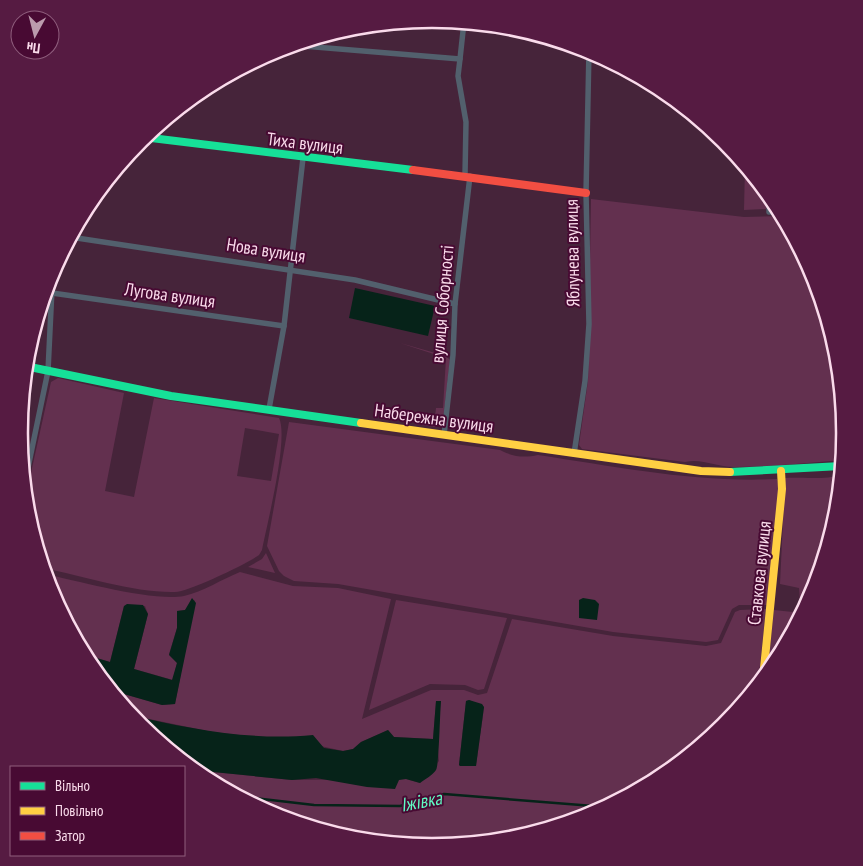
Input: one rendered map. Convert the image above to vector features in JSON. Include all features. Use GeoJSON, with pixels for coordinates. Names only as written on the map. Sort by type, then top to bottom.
{"type":"FeatureCollection","features":[{"type":"Feature","properties":{"kind":"street"},"geometry":{"type":"LineString","coordinates":[[463,29],[458,76],[466,122],[467,175]]}},
{"type":"Feature","properties":{"kind":"street"},"geometry":{"type":"LineString","coordinates":[[310,47],[460,59]]}},
{"type":"Feature","properties":{"kind":"street","name":"Яблунева вулиця"},"geometry":{"type":"LineString","coordinates":[[574,454],[585,381],[589,324],[586,193],[589,59]]}},
{"type":"Feature","properties":{"kind":"street","name":"Тиха вулиця"},"geometry":{"type":"LineString","coordinates":[[154,138],[303,158],[467,175],[586,193]]}},
{"type":"Feature","properties":{"kind":"street"},"geometry":{"type":"LineString","coordinates":[[269,409],[284,326],[303,158]]}},
{"type":"Feature","properties":{"kind":"street","name":"вулиця Соборності"},"geometry":{"type":"LineString","coordinates":[[444,435],[453,355],[455,304],[467,175]]}},
{"type":"Feature","properties":{"kind":"street","name":"Нова вулиця"},"geometry":{"type":"LineString","coordinates":[[77,238],[355,280],[455,304]]}},
{"type":"Feature","properties":{"kind":"street","name":"Лугова вулиця"},"geometry":{"type":"LineString","coordinates":[[52,293],[284,326]]}},
{"type":"Feature","properties":{"kind":"street"},"geometry":{"type":"LineString","coordinates":[[28,465],[48,371],[52,294]]}},
{"type":"Feature","properties":{"kind":"street","name":"Набережна вулиця"},"geometry":{"type":"LineString","coordinates":[[33,368],[171,396],[701,471],[740,473],[834,467]]}},
{"type":"Feature","properties":{"kind":"street","name":"Ставкова вулиця"},"geometry":{"type":"LineString","coordinates":[[765,662],[782,490],[781,471]]}},
{"type":"Feature","properties":{"kind":"shaded area"},"geometry":{"type":"Polygon","coordinates":[[[745,177],[766,205],[766,209],[744,210],[745,177]]]}},
{"type":"Feature","properties":{"kind":"shaded area"},"geometry":{"type":"Polygon","coordinates":[[[591,199],[744,217],[773,216],[794,253],[805,277],[822,327],[828,353],[835,405],[835,461],[774,466],[734,467],[697,461],[685,462],[582,449],[579,445],[588,381],[591,199]]]}},
{"type":"Feature","properties":{"kind":"shaded area"},"geometry":{"type":"Polygon","coordinates":[[[355,288],[435,306],[428,336],[349,318],[355,288]]]}},
{"type":"Feature","properties":{"kind":"shaded area"},"geometry":{"type":"Polygon","coordinates":[[[400,343],[446,356],[450,360],[443,420],[435,427],[414,424],[418,422],[434,425],[436,408],[443,408],[446,358],[400,343]]]}},
{"type":"Feature","properties":{"kind":"shaded area"},"geometry":{"type":"Polygon","coordinates":[[[58,378],[124,393],[105,491],[134,497],[154,398],[279,418],[281,443],[279,462],[262,550],[259,555],[243,565],[182,591],[159,592],[143,590],[51,570],[35,513],[30,478],[51,382],[58,378]],[[245,428],[237,476],[271,481],[279,434],[245,428]]]}},
{"type":"Feature","properties":{"kind":"shaded area"},"geometry":{"type":"Polygon","coordinates":[[[289,422],[500,450],[519,456],[538,455],[658,473],[717,479],[777,479],[779,490],[767,605],[739,605],[732,609],[718,640],[706,642],[613,632],[338,584],[294,581],[279,571],[267,546],[289,422]]]}},
{"type":"Feature","properties":{"kind":"shaded area"},"geometry":{"type":"Polygon","coordinates":[[[833,477],[828,513],[814,564],[800,600],[799,588],[780,584],[785,478],[833,477]]]}},
{"type":"Feature","properties":{"kind":"shaded area"},"geometry":{"type":"Polygon","coordinates":[[[266,553],[275,573],[248,567],[262,559],[266,553]]]}},
{"type":"Feature","properties":{"kind":"shaded area"},"geometry":{"type":"Polygon","coordinates":[[[240,572],[293,586],[338,588],[391,599],[362,719],[431,690],[464,690],[478,695],[487,693],[512,619],[613,636],[706,646],[721,643],[735,612],[740,610],[766,609],[760,669],[752,680],[735,701],[698,738],[677,755],[634,784],[586,808],[536,825],[510,831],[458,838],[405,838],[353,831],[302,817],[253,797],[210,772],[292,780],[406,779],[420,783],[439,761],[437,741],[441,701],[436,701],[433,739],[394,737],[388,730],[361,742],[353,749],[343,751],[285,738],[212,732],[144,718],[122,693],[162,705],[175,704],[195,600],[185,610],[177,611],[177,628],[169,654],[177,663],[173,680],[134,669],[148,614],[145,606],[124,606],[110,662],[95,658],[69,613],[53,576],[136,594],[154,596],[184,596],[240,572]],[[469,700],[466,701],[459,764],[460,766],[476,766],[484,707],[469,700]]]}},
{"type":"Feature","properties":{"kind":"shaded area"},"geometry":{"type":"Polygon","coordinates":[[[192,598],[196,603],[175,704],[162,705],[122,693],[95,658],[110,662],[124,606],[127,604],[143,605],[148,614],[134,669],[172,680],[177,663],[169,655],[177,628],[177,611],[185,610],[192,598]]]}},
{"type":"Feature","properties":{"kind":"shaded area"},"geometry":{"type":"Polygon","coordinates":[[[583,598],[595,600],[599,604],[597,620],[579,618],[579,600],[583,598]]]}},
{"type":"Feature","properties":{"kind":"shaded area"},"geometry":{"type":"Polygon","coordinates":[[[396,600],[507,618],[484,689],[478,690],[465,685],[430,684],[369,710],[396,600]]]}},
{"type":"Feature","properties":{"kind":"shaded area"},"geometry":{"type":"Polygon","coordinates":[[[774,610],[794,612],[769,656],[774,610]]]}},
{"type":"Feature","properties":{"kind":"shaded area"},"geometry":{"type":"Polygon","coordinates":[[[469,700],[482,704],[484,707],[476,766],[460,766],[466,701],[469,700]]]}},
{"type":"Feature","properties":{"kind":"shaded area"},"geometry":{"type":"Polygon","coordinates":[[[436,701],[441,701],[436,770],[420,783],[406,779],[399,780],[395,789],[367,787],[316,778],[292,780],[210,772],[165,738],[144,718],[198,729],[244,735],[313,735],[324,748],[343,751],[353,749],[361,742],[388,730],[394,737],[433,739],[436,701]]]}},
{"type":"Feature","properties":{"kind":"waterway","name":"Іжівка"},"geometry":{"type":"LineString","coordinates":[[256,798],[314,805],[400,806],[444,794],[591,806]]}},
{"type":"Feature","properties":{"kind":"traffic: fast"},"geometry":{"type":"LineString","coordinates":[[154,138],[413,170]]}},
{"type":"Feature","properties":{"kind":"traffic: fast"},"geometry":{"type":"LineString","coordinates":[[33,368],[171,396],[361,423]]}},
{"type":"Feature","properties":{"kind":"traffic: fast"},"geometry":{"type":"LineString","coordinates":[[730,472],[834,466]]}},
{"type":"Feature","properties":{"kind":"traffic: slow"},"geometry":{"type":"LineString","coordinates":[[361,423],[701,471],[730,472]]}},
{"type":"Feature","properties":{"kind":"traffic: slow"},"geometry":{"type":"LineString","coordinates":[[765,662],[782,489],[781,471]]}},
{"type":"Feature","properties":{"kind":"traffic: jam"},"geometry":{"type":"LineString","coordinates":[[413,170],[586,193]]}}]}
